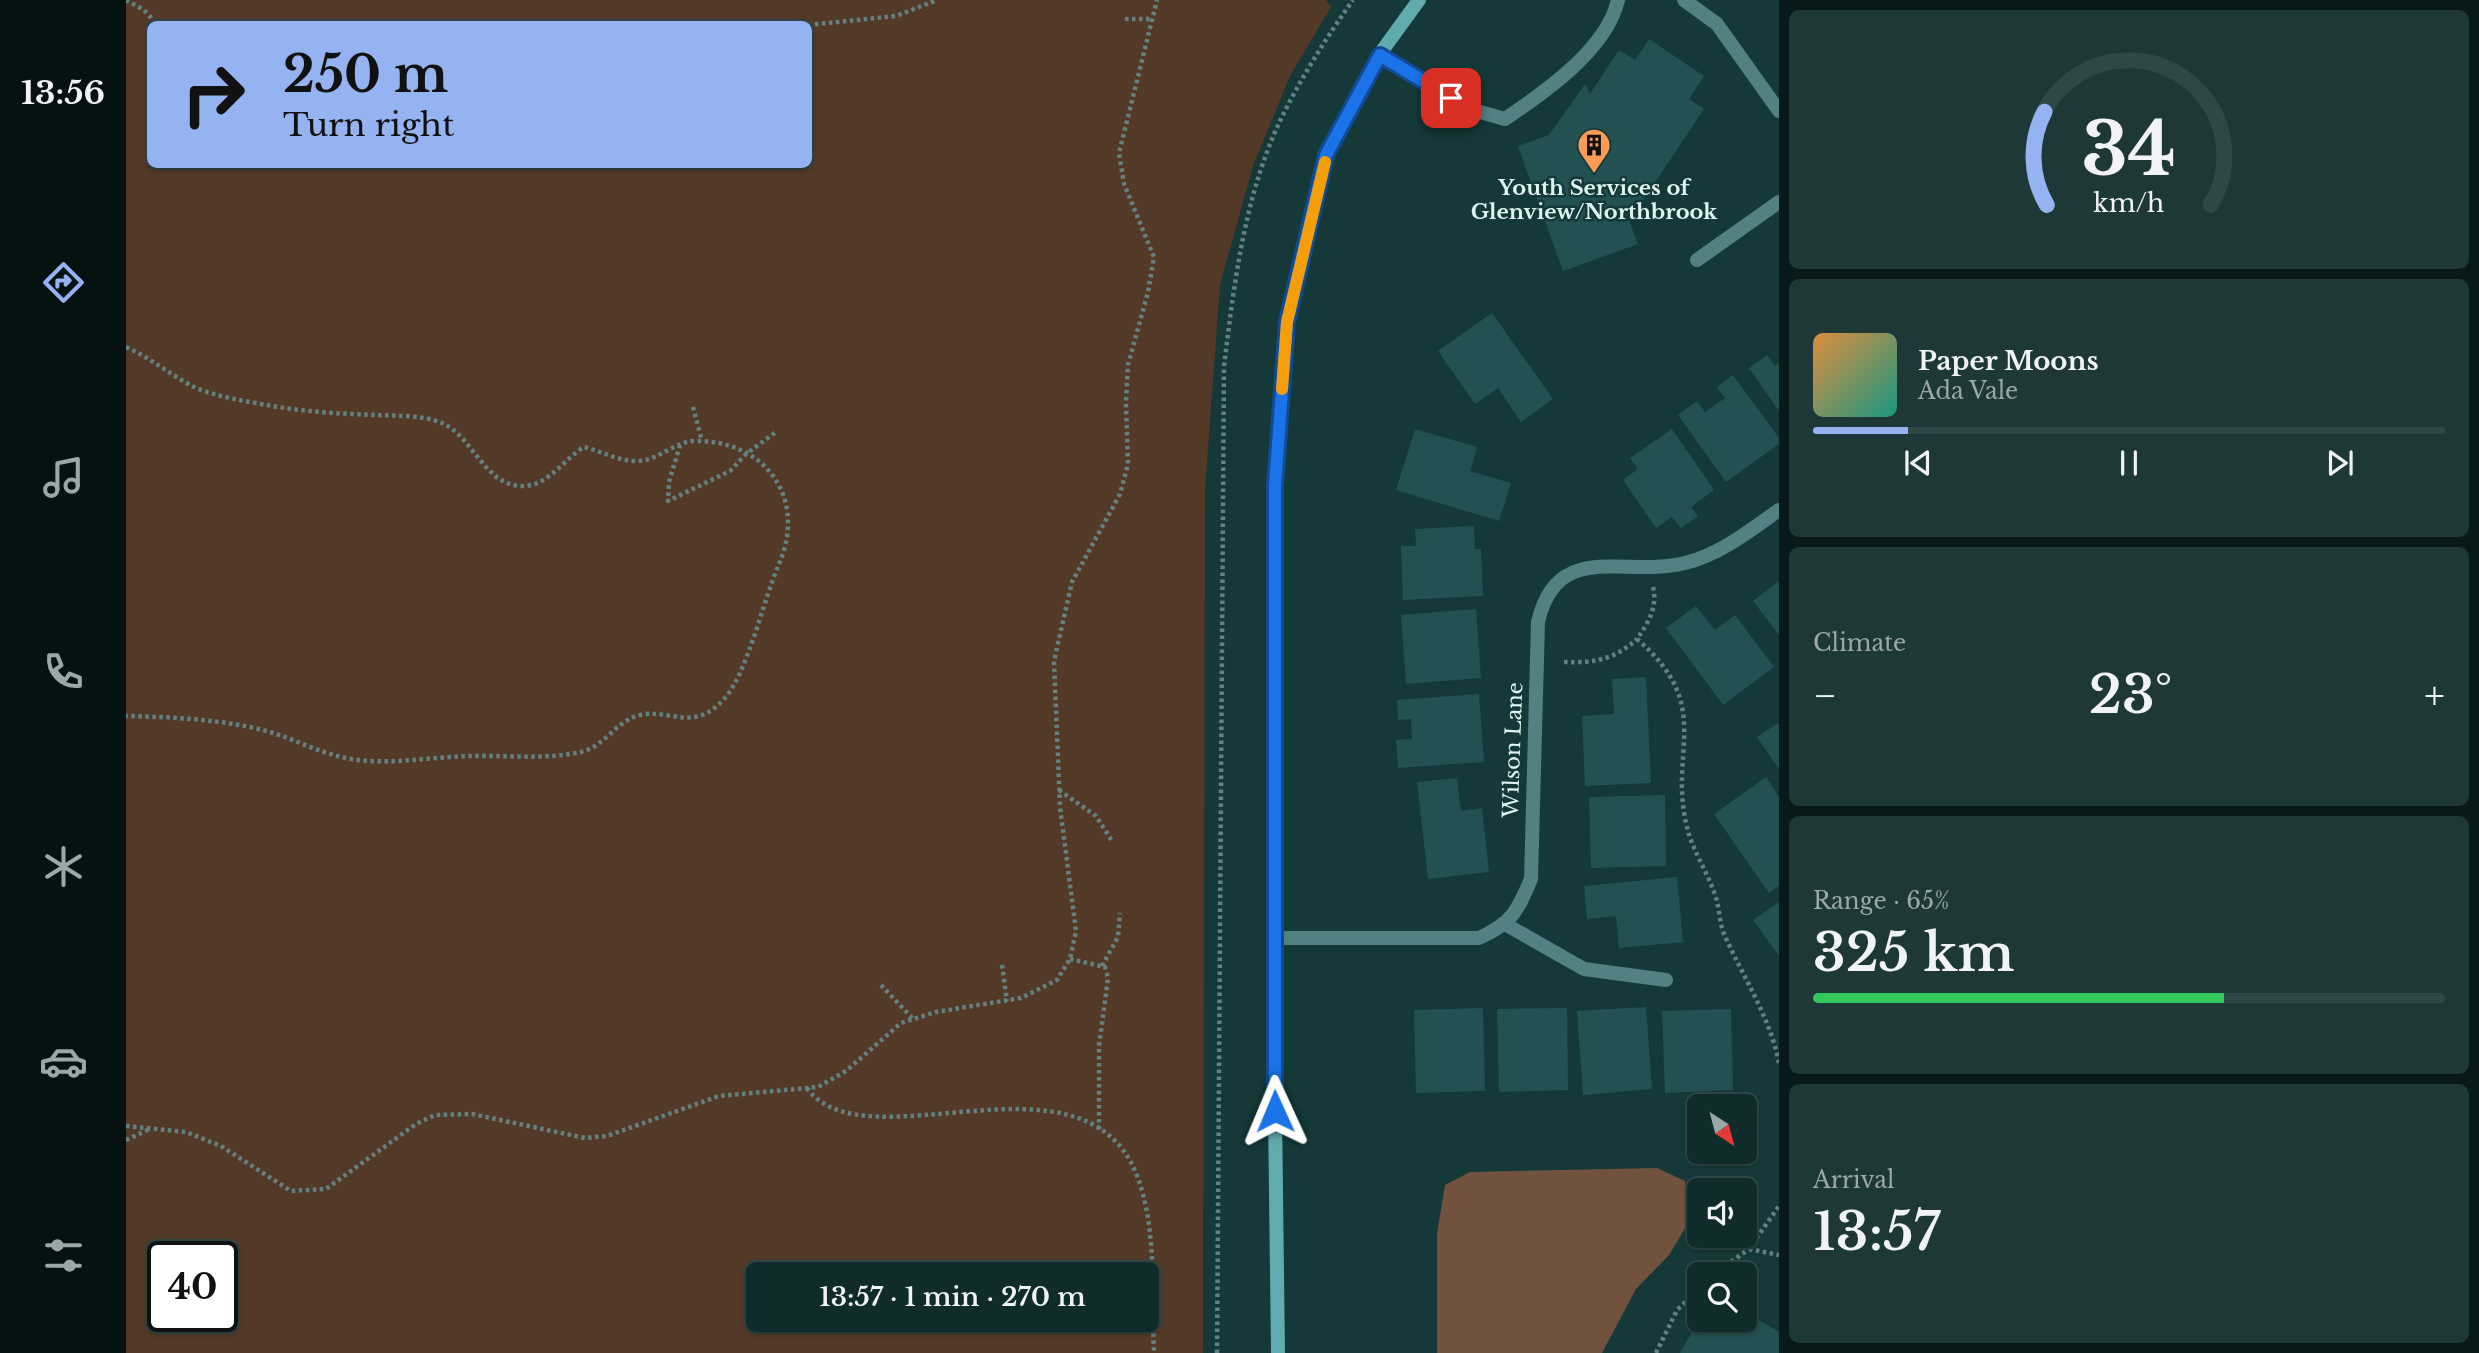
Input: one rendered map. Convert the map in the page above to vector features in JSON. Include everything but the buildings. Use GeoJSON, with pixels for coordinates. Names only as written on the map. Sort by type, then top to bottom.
{"type":"FeatureCollection","features":[{"type":"Feature","properties":{"kind":"street"},"geometry":{"type":"LineString","coordinates":[[1278,1353],[1274,938],[1275,485],[1287,322],[1326,155],[1380,55],[1419,0]]}},
{"type":"Feature","properties":{"kind":"street"},"geometry":{"type":"LineString","coordinates":[[1380,55],[1473,110],[1505,119],[1572,66],[1598,39],[1615,13],[1618,0]]}},
{"type":"Feature","properties":{"kind":"street"},"geometry":{"type":"LineString","coordinates":[[1684,0],[1717,24],[1779,111]]}},
{"type":"Feature","properties":{"kind":"street"},"geometry":{"type":"LineString","coordinates":[[1697,260],[1779,202]]}},
{"type":"Feature","properties":{"kind":"street","name":"Wilson Lane"},"geometry":{"type":"LineString","coordinates":[[1505,924],[1517,912],[1531,879],[1538,622],[1543,599],[1574,572],[1593,565],[1666,568],[1689,563],[1713,553],[1779,510]]}},
{"type":"Feature","properties":{"kind":"street"},"geometry":{"type":"LineString","coordinates":[[1274,938],[1479,938],[1505,924],[1584,969],[1666,980]]}},
{"type":"Feature","properties":{"kind":"path"},"geometry":{"type":"LineString","coordinates":[[126,0],[145,10],[154,21]]}},
{"type":"Feature","properties":{"kind":"path"},"geometry":{"type":"LineString","coordinates":[[812,24],[896,16],[937,0]]}},
{"type":"Feature","properties":{"kind":"path"},"geometry":{"type":"LineString","coordinates":[[126,1126],[170,1128],[204,1138],[291,1191],[326,1189],[416,1124],[435,1115],[472,1114],[585,1138],[628,1130],[719,1096],[818,1087],[846,1071],[889,1031],[913,1019],[1007,1001],[1049,986],[1058,979],[1075,946],[1075,915],[1059,790],[1052,678],[1058,636],[1072,582],[1125,478],[1128,464],[1128,365],[1148,292],[1154,257],[1124,184],[1119,153],[1157,0]]}},
{"type":"Feature","properties":{"kind":"path"},"geometry":{"type":"LineString","coordinates":[[1217,1353],[1224,366],[1234,287],[1252,202],[1279,124],[1334,26],[1353,0]]}},
{"type":"Feature","properties":{"kind":"path"},"geometry":{"type":"LineString","coordinates":[[1125,19],[1153,19]]}},
{"type":"Feature","properties":{"kind":"path"},"geometry":{"type":"LineString","coordinates":[[126,347],[190,384],[231,397],[292,409],[414,417],[443,423],[507,484],[535,485],[584,447],[635,461],[652,459],[680,444],[702,441],[746,454],[772,473],[782,488],[790,527],[788,542],[770,585],[742,668],[726,697],[704,713],[689,718],[640,715],[583,752],[383,761],[338,757],[282,736],[241,726],[195,719],[126,716]]}},
{"type":"Feature","properties":{"kind":"path"},"geometry":{"type":"LineString","coordinates":[[693,407],[702,441]]}},
{"type":"Feature","properties":{"kind":"path"},"geometry":{"type":"LineString","coordinates":[[680,444],[669,482],[668,501],[730,471],[746,454],[776,432]]}},
{"type":"Feature","properties":{"kind":"path"},"geometry":{"type":"LineString","coordinates":[[1564,662],[1594,663],[1620,654],[1637,639],[1650,619],[1655,600]]}},
{"type":"Feature","properties":{"kind":"path"},"geometry":{"type":"LineString","coordinates":[[1637,639],[1656,655],[1674,679],[1683,704],[1686,742],[1683,782],[1688,830],[1716,896],[1723,933],[1767,1018],[1779,1063]]}},
{"type":"Feature","properties":{"kind":"path"},"geometry":{"type":"LineString","coordinates":[[1059,790],[1096,816],[1112,841]]}},
{"type":"Feature","properties":{"kind":"path"},"geometry":{"type":"LineString","coordinates":[[1102,966],[1118,937],[1121,913]]}},
{"type":"Feature","properties":{"kind":"path"},"geometry":{"type":"LineString","coordinates":[[1070,958],[1102,966],[1108,978],[1099,1046],[1098,1130]]}},
{"type":"Feature","properties":{"kind":"path"},"geometry":{"type":"LineString","coordinates":[[1002,965],[1007,1001]]}},
{"type":"Feature","properties":{"kind":"path"},"geometry":{"type":"LineString","coordinates":[[881,985],[913,1019]]}},
{"type":"Feature","properties":{"kind":"path"},"geometry":{"type":"LineString","coordinates":[[807,1088],[824,1107],[851,1115],[912,1116],[1031,1109],[1069,1116],[1098,1130],[1116,1143],[1126,1156],[1142,1194],[1152,1273],[1154,1353]]}},
{"type":"Feature","properties":{"kind":"path"},"geometry":{"type":"LineString","coordinates":[[126,1140],[150,1128]]}},
{"type":"Feature","properties":{"kind":"path"},"geometry":{"type":"LineString","coordinates":[[1732,1262],[1749,1250],[1779,1206]]}},
{"type":"Feature","properties":{"kind":"path"},"geometry":{"type":"LineString","coordinates":[[1749,1250],[1779,1255]]}},
{"type":"Feature","properties":{"kind":"path"},"geometry":{"type":"LineString","coordinates":[[1656,1353],[1677,1310],[1687,1300]]}},
{"type":"Feature","properties":{"kind":"shaded area"},"geometry":{"type":"Polygon","coordinates":[[[126,0],[1326,0],[1331,7],[1290,76],[1253,166],[1220,285],[1205,490],[1203,1353],[126,1353],[126,0]]]}},
{"type":"Feature","properties":{"kind":"shaded area"},"geometry":{"type":"Polygon","coordinates":[[[1657,1168],[1685,1181],[1687,1225],[1669,1255],[1636,1289],[1602,1353],[1437,1353],[1437,1233],[1445,1185],[1470,1172],[1657,1168]]]}},
{"type":"Feature","properties":{"kind":"slow traffic"},"geometry":{"type":"LineString","coordinates":[[1282,389],[1287,322],[1325,162]]}},
{"type":"Feature","properties":{"kind":"place","name":"Youth Services of Glenview/Northbrook"},"geometry":{"type":"Point","coordinates":[1594,175]}},
{"type":"Feature","properties":{"kind":"route"},"geometry":{"type":"LineString","coordinates":[[1275,1111],[1275,485],[1287,322],[1326,155],[1380,55],[1451,98]]}}]}
